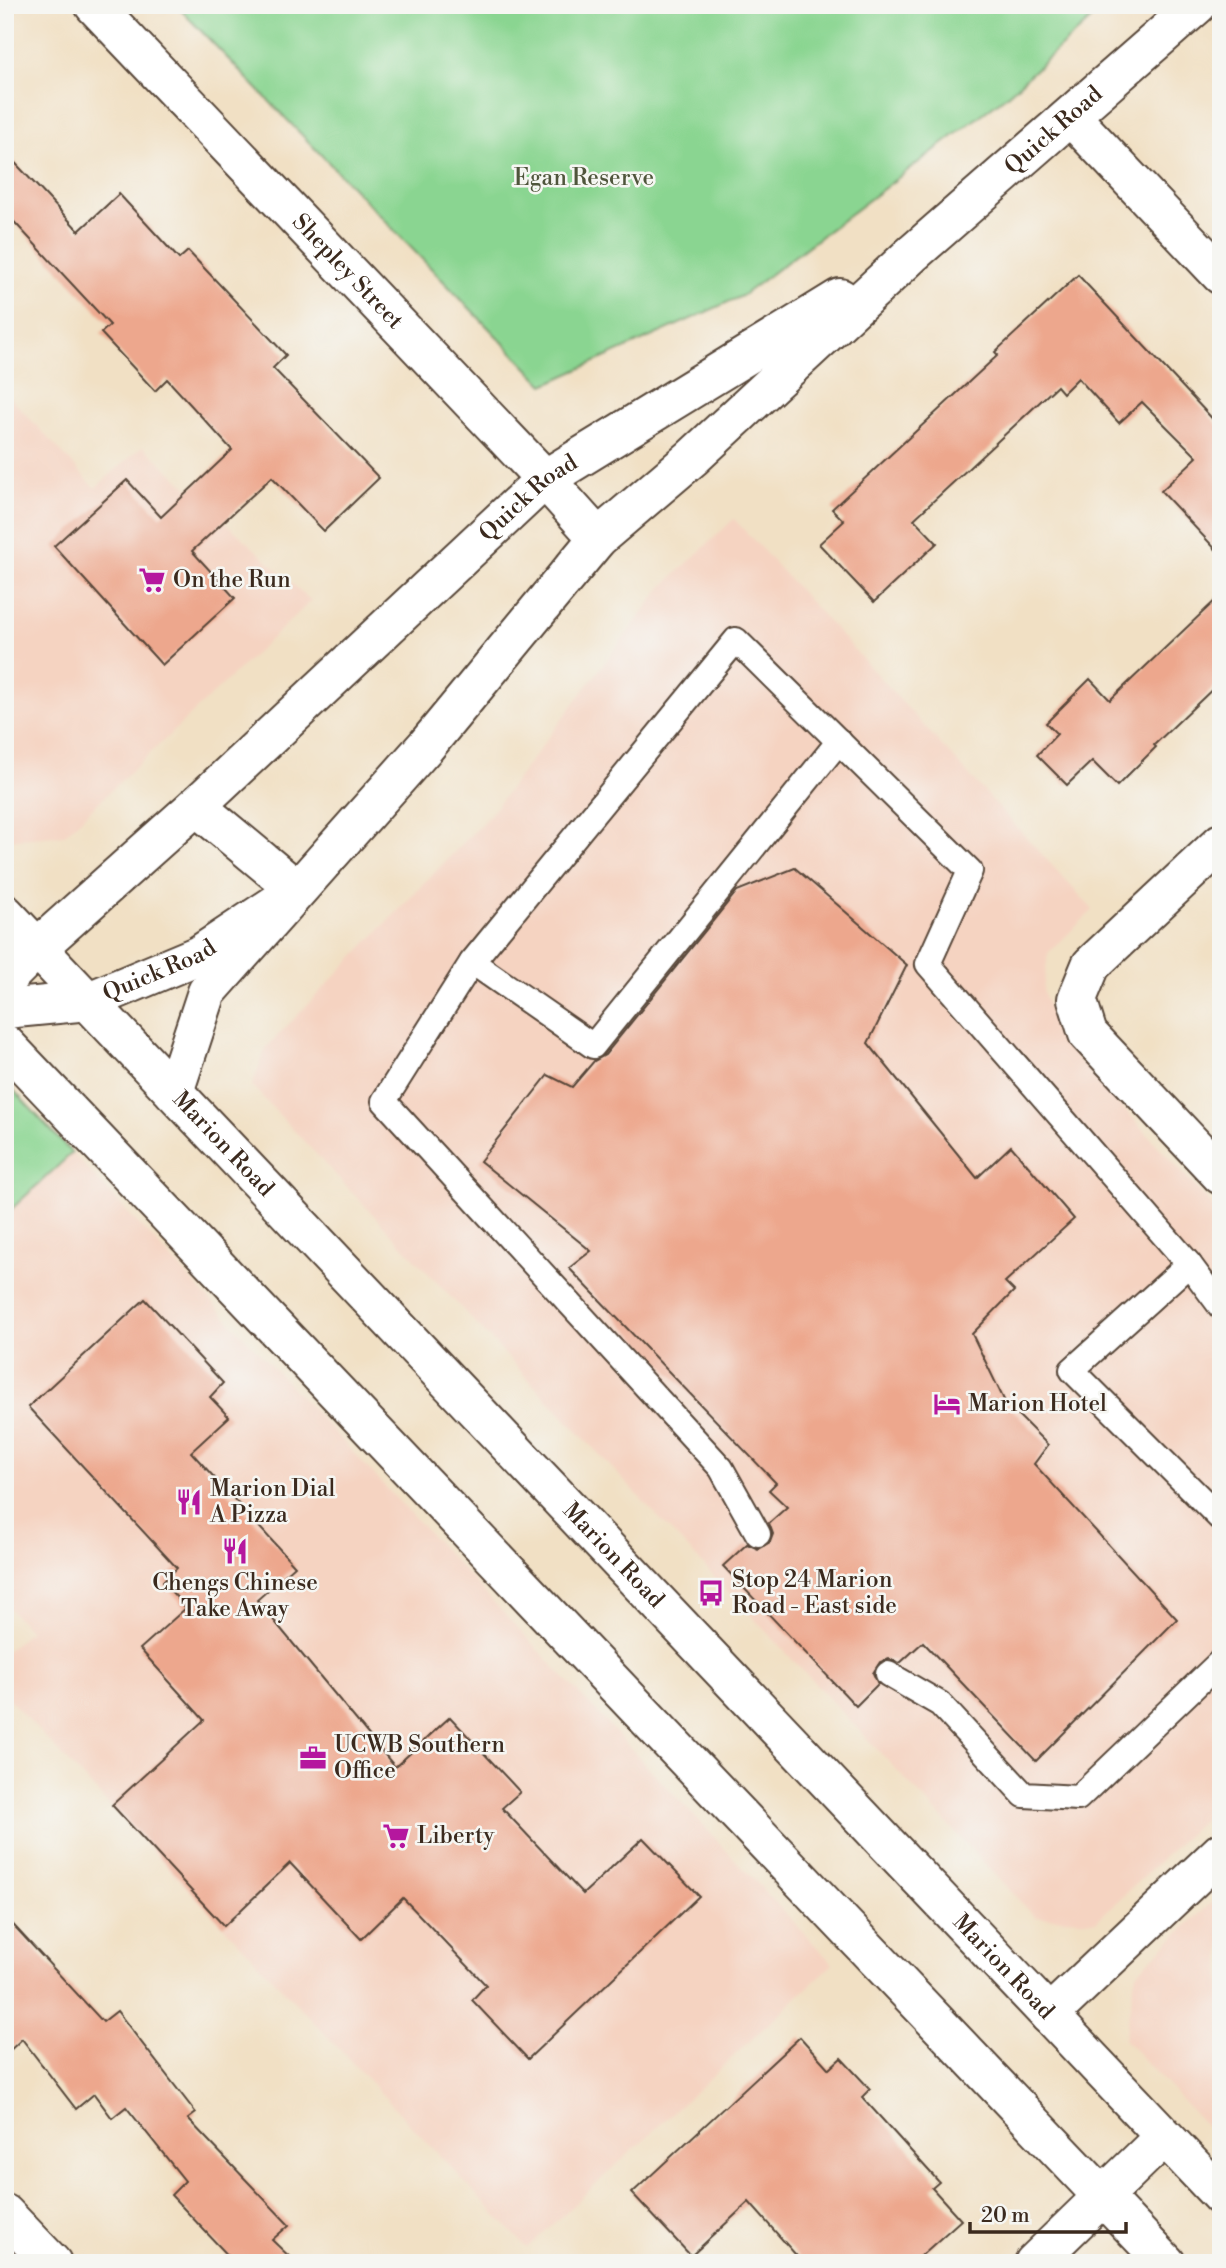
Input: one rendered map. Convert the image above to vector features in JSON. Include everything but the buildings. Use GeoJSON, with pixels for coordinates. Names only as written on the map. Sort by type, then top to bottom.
{"type":"FeatureCollection","features":[{"type":"Feature","properties":{"kind":"street","name":"Shepley Street"},"geometry":{"type":"LineString","coordinates":[[94,5],[598,538]]}},
{"type":"Feature","properties":{"kind":"street","name":"Quick Road"},"geometry":{"type":"LineString","coordinates":[[174,1092],[207,992],[426,746],[598,538],[692,458],[911,255],[1197,5]]}},
{"type":"Feature","properties":{"kind":"street"},"geometry":{"type":"LineString","coordinates":[[1070,117],[1221,275]]}},
{"type":"Feature","properties":{"kind":"street","name":"Quick Road"},"geometry":{"type":"LineString","coordinates":[[5,980],[37,948],[196,806],[545,479],[911,255]]}},
{"type":"Feature","properties":{"kind":"street"},"geometry":{"type":"LineString","coordinates":[[196,806],[297,890]]}},
{"type":"Feature","properties":{"kind":"street"},"geometry":{"type":"LineString","coordinates":[[1221,843],[1091,965],[1077,999],[1088,1034],[1221,1175]]}},
{"type":"Feature","properties":{"kind":"street","name":"Quick Road"},"geometry":{"type":"LineString","coordinates":[[5,1009],[89,1002],[199,955],[297,890]]}},
{"type":"Feature","properties":{"kind":"street","name":"Marion Road"},"geometry":{"type":"LineString","coordinates":[[5,914],[1221,2196]]}},
{"type":"Feature","properties":{"kind":"street"},"geometry":{"type":"LineString","coordinates":[[5,1044],[1166,2263]]}},
{"type":"Feature","properties":{"kind":"street"},"geometry":{"type":"LineString","coordinates":[[1049,2015],[1221,1852]]}},
{"type":"Feature","properties":{"kind":"street"},"geometry":{"type":"LineString","coordinates":[[1034,2263],[1164,2137]]}},
{"type":"Feature","properties":{"kind":"street"},"geometry":{"type":"LineString","coordinates":[[5,2214],[52,2263]]}},
{"type":"Feature","properties":{"kind":"lane"},"geometry":{"type":"LineString","coordinates":[[758,1534],[721,1468],[384,1101],[472,962],[736,640],[970,870],[928,964],[1189,1264],[1221,1307]]}},
{"type":"Feature","properties":{"kind":"lane"},"geometry":{"type":"LineString","coordinates":[[472,962],[593,1046],[839,741]]}},
{"type":"Feature","properties":{"kind":"lane"},"geometry":{"type":"LineString","coordinates":[[1189,1264],[1072,1370],[1221,1518]]}},
{"type":"Feature","properties":{"kind":"lane"},"geometry":{"type":"LineString","coordinates":[[888,1674],[940,1704],[1024,1796],[1078,1798],[1221,1661]]}},
{"type":"Feature","properties":{"kind":"shaded area"},"geometry":{"type":"Polygon","coordinates":[[[5,392],[95,488],[143,446],[311,601],[64,835],[10,840],[5,835],[5,392]]]}},
{"type":"Feature","properties":{"kind":"shaded area"},"geometry":{"type":"Polygon","coordinates":[[[734,519],[1093,910],[1048,953],[1043,990],[1057,1035],[1221,1215],[1221,1803],[1096,1921],[1035,1917],[252,1086],[266,1048],[489,816],[662,587],[734,519]]]}},
{"type":"Feature","properties":{"kind":"shaded area"},"geometry":{"type":"Polygon","coordinates":[[[72,1153],[833,1964],[527,2248],[5,1695],[5,1652],[30,1631],[5,1604],[5,1215],[72,1153]]]}},
{"type":"Feature","properties":{"kind":"shaded area"},"geometry":{"type":"Polygon","coordinates":[[[1221,1894],[1221,2142],[1124,2039],[1136,1973],[1221,1894]]]}},
{"type":"Feature","properties":{"kind":"shaded area"},"geometry":{"type":"Polygon","coordinates":[[[5,2227],[39,2263],[5,2263],[5,2227]]]}},
{"type":"Feature","properties":{"kind":"green space","name":"Egan Reserve"},"geometry":{"type":"Polygon","coordinates":[[[176,5],[1107,5],[1006,96],[742,296],[544,385],[176,5]]]}},
{"type":"Feature","properties":{"kind":"green space"},"geometry":{"type":"Polygon","coordinates":[[[5,1081],[72,1153],[5,1215],[5,1081]]]}},
{"type":"Feature","properties":{"kind":"place","name":"On the Run"},"geometry":{"type":"Point","coordinates":[152,580]}},
{"type":"Feature","properties":{"kind":"place","name":"Marion Hotel"},"geometry":{"type":"Point","coordinates":[947,1404]}},
{"type":"Feature","properties":{"kind":"place","name":"Marion Dial A Pizza"},"geometry":{"type":"Point","coordinates":[189,1502]}},
{"type":"Feature","properties":{"kind":"place","name":"Chengs Chinese Take Away"},"geometry":{"type":"Point","coordinates":[235,1551]}},
{"type":"Feature","properties":{"kind":"place","name":"Stop 24 Marion Road - East side"},"geometry":{"type":"Point","coordinates":[711,1593]}},
{"type":"Feature","properties":{"kind":"place","name":"UCWB Southern Office"},"geometry":{"type":"Point","coordinates":[313,1758]}},
{"type":"Feature","properties":{"kind":"place","name":"Liberty"},"geometry":{"type":"Point","coordinates":[396,1836]}}]}
